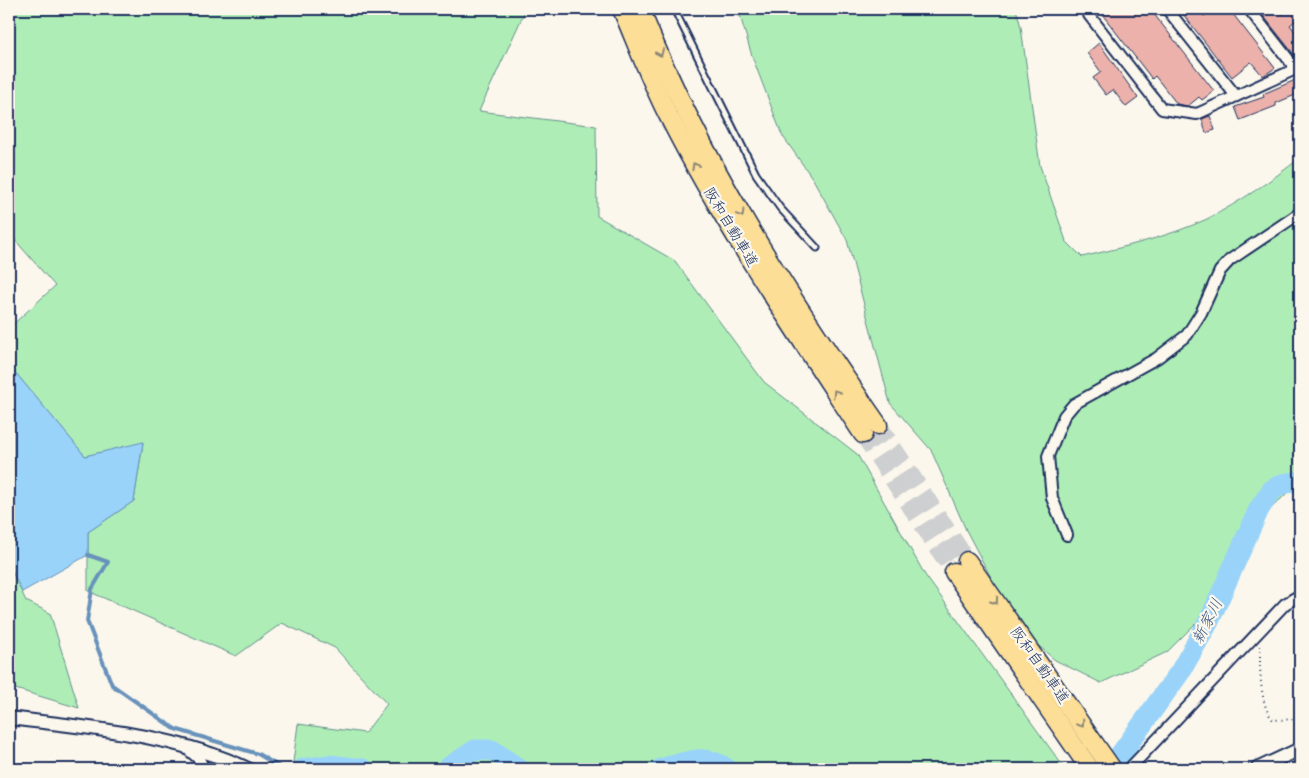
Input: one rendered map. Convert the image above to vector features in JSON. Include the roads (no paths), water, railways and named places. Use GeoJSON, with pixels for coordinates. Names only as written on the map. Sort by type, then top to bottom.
{"type":"FeatureCollection","features":[{"type":"Feature","properties":{"kind":"highway","name":"阪和自動車道"},"geometry":{"type":"LineString","coordinates":[[622,9],[667,114],[714,200],[771,294],[870,429],[731,198],[703,147],[640,9]]}},
{"type":"Feature","properties":{"kind":"highway","name":"阪和自動車道"},"geometry":{"type":"LineString","coordinates":[[1090,769],[1034,686],[961,566],[1054,684],[1112,769]]}},
{"type":"Feature","properties":{"kind":"street"},"geometry":{"type":"LineString","coordinates":[[1090,9],[1089,15],[1162,109],[1197,114],[1298,68],[1249,9]]}},
{"type":"Feature","properties":{"kind":"street"},"geometry":{"type":"LineString","coordinates":[[1167,9],[1236,96]]}},
{"type":"Feature","properties":{"kind":"street"},"geometry":{"type":"LineString","coordinates":[[1067,535],[1052,498],[1048,464],[1048,456],[1064,416],[1074,404],[1157,358],[1187,335],[1201,313],[1220,271],[1230,260],[1300,214]]}},
{"type":"Feature","properties":{"kind":"street"},"geometry":{"type":"LineString","coordinates":[[1129,769],[1285,604],[1300,595]]}},
{"type":"Feature","properties":{"kind":"street"},"geometry":{"type":"LineString","coordinates":[[9,718],[130,733],[221,756],[248,769]]}},
{"type":"Feature","properties":{"kind":"street"},"geometry":{"type":"LineString","coordinates":[[182,745],[199,759],[204,769]]}},
{"type":"Feature","properties":{"kind":"street"},"geometry":{"type":"LineString","coordinates":[[1257,769],[1300,749]]}},
{"type":"Feature","properties":{"kind":"lane"},"geometry":{"type":"LineString","coordinates":[[674,9],[756,174],[780,208],[817,248]]}},
{"type":"Feature","properties":{"kind":"water"},"geometry":{"type":"Polygon","coordinates":[[[9,365],[85,456],[143,442],[134,501],[88,532],[88,555],[22,592],[9,565],[9,365]]]}},
{"type":"Feature","properties":{"kind":"waterway","name":"新家川"},"geometry":{"type":"LineString","coordinates":[[1110,769],[1180,672],[1209,621],[1259,509],[1272,490],[1282,484],[1300,481]]}},
{"type":"Feature","properties":{"kind":"waterway"},"geometry":{"type":"LineString","coordinates":[[88,555],[108,562],[92,589],[87,621],[112,685],[175,729],[258,754],[283,769]]}},
{"type":"Feature","properties":{"kind":"waterway"},"geometry":{"type":"LineString","coordinates":[[446,769],[475,750],[492,750],[519,769]]}},
{"type":"Feature","properties":{"kind":"waterway"},"geometry":{"type":"LineString","coordinates":[[661,769],[695,760],[711,761],[727,769]]}},
{"type":"Feature","properties":{"kind":"waterway"},"geometry":{"type":"LineString","coordinates":[[303,769],[329,765],[363,769]]}},
{"type":"Feature","properties":{"kind":"tunnel"},"geometry":{"type":"LineString","coordinates":[[878,425],[967,561]]}},
{"type":"Feature","properties":{"kind":"tunnel"},"geometry":{"type":"LineString","coordinates":[[863,434],[954,572]]}}]}
